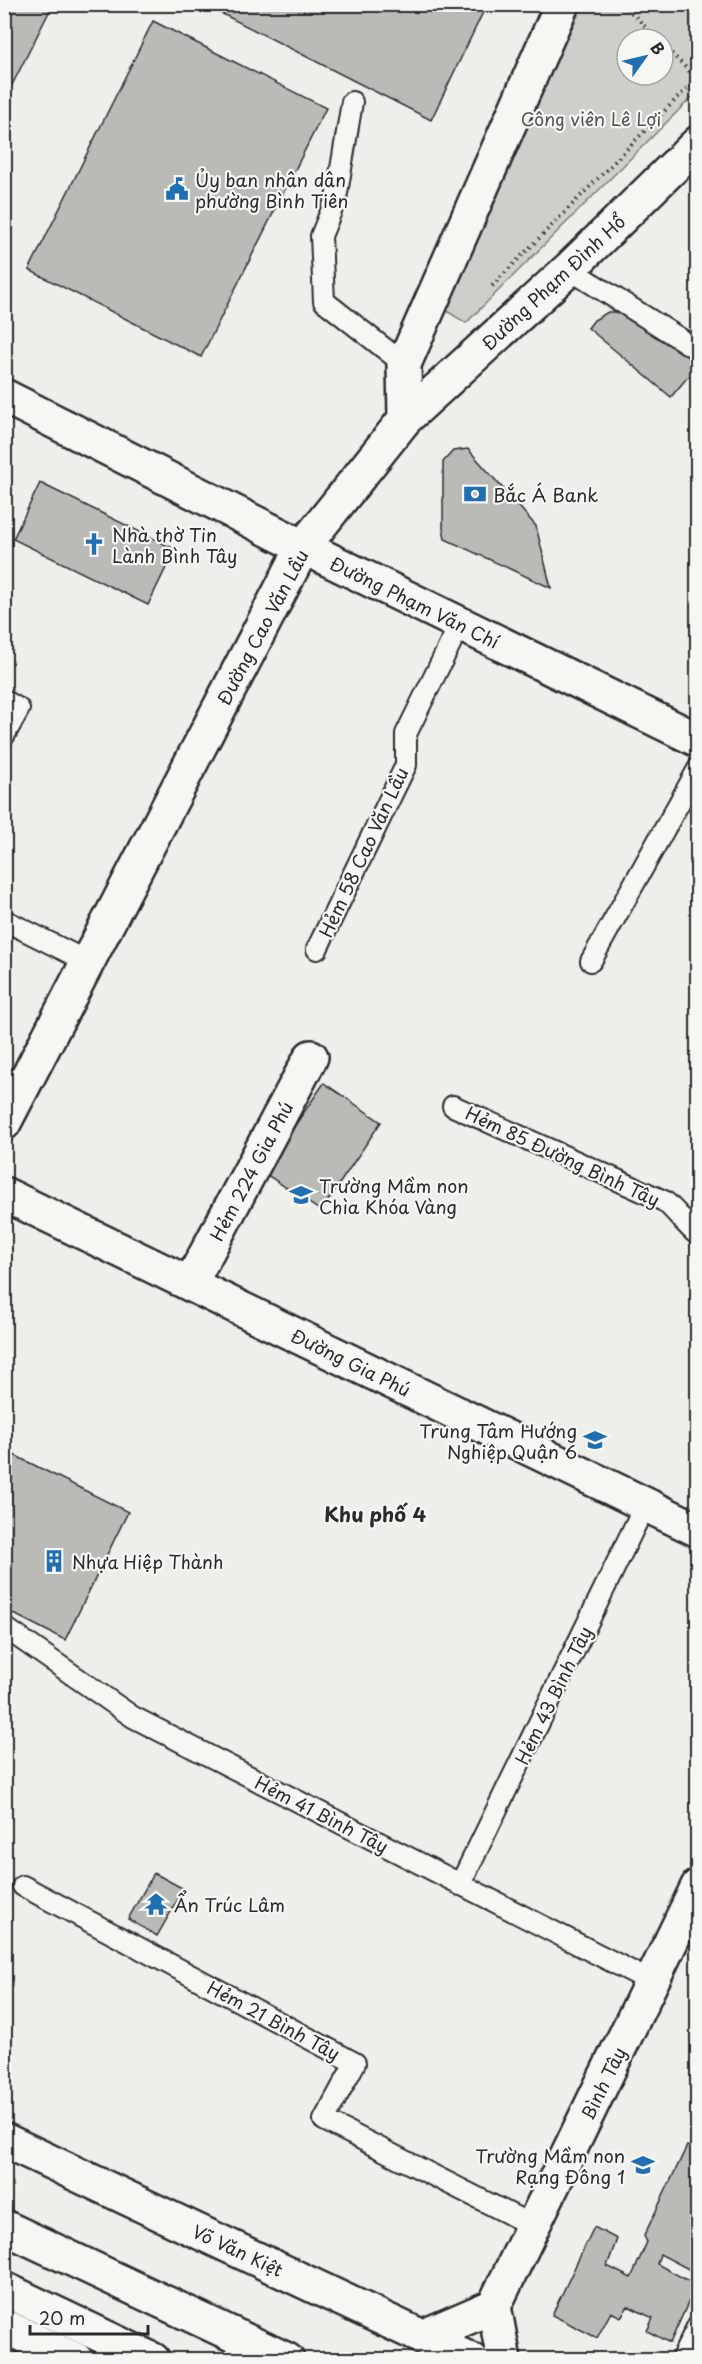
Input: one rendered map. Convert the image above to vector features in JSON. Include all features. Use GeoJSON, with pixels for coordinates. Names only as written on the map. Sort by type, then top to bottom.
{"type":"FeatureCollection","features":[{"type":"Feature","properties":{"kind":"main road"},"geometry":{"type":"LineString","coordinates":[[405,419],[404,364],[562,4]]}},
{"type":"Feature","properties":{"kind":"main road","name":"Đường Phạm Đình Hổ"},"geometry":{"type":"LineString","coordinates":[[405,419],[569,269],[698,143]]}},
{"type":"Feature","properties":{"kind":"main road","name":"Đường Phạm Văn Chí"},"geometry":{"type":"LineString","coordinates":[[4,396],[698,740]]}},
{"type":"Feature","properties":{"kind":"main road","name":"Đường Cao Văn Lầu"},"geometry":{"type":"LineString","coordinates":[[4,1123],[303,546],[405,419]]}},
{"type":"Feature","properties":{"kind":"main road","name":"Hẻm 224 Gia Phú"},"geometry":{"type":"LineString","coordinates":[[190,1284],[311,1057]]}},
{"type":"Feature","properties":{"kind":"main road","name":"Đường Gia Phú"},"geometry":{"type":"LineString","coordinates":[[4,1194],[698,1530]]}},
{"type":"Feature","properties":{"kind":"main road","name":"Bình Tây"},"geometry":{"type":"LineString","coordinates":[[494,2306],[698,1886]]}},
{"type":"Feature","properties":{"kind":"main road","name":"Võ Văn Kiệt"},"geometry":{"type":"LineString","coordinates":[[4,2139],[471,2360]]}},
{"type":"Feature","properties":{"kind":"main road"},"geometry":{"type":"LineString","coordinates":[[4,2226],[287,2360]]}},
{"type":"Feature","properties":{"kind":"main road"},"geometry":{"type":"LineString","coordinates":[[4,2289],[153,2360]]}},
{"type":"Feature","properties":{"kind":"main road"},"geometry":{"type":"LineString","coordinates":[[422,2337],[494,2306],[504,2360]]}},
{"type":"Feature","properties":{"kind":"main road"},"geometry":{"type":"LineString","coordinates":[[4,2326],[76,2360]]}},
{"type":"Feature","properties":{"kind":"lane"},"geometry":{"type":"LineString","coordinates":[[352,102],[336,199],[321,236],[324,301],[404,364]]}},
{"type":"Feature","properties":{"kind":"lane"},"geometry":{"type":"LineString","coordinates":[[569,269],[698,350]]}},
{"type":"Feature","properties":{"kind":"lane","name":"Hẻm 58 Cao Văn Lầu"},"geometry":{"type":"LineString","coordinates":[[317,949],[406,765],[406,734],[460,624]]}},
{"type":"Feature","properties":{"kind":"lane"},"geometry":{"type":"LineString","coordinates":[[4,700],[19,709],[4,736]]}},
{"type":"Feature","properties":{"kind":"lane"},"geometry":{"type":"LineString","coordinates":[[591,961],[698,769]]}},
{"type":"Feature","properties":{"kind":"lane"},"geometry":{"type":"LineString","coordinates":[[4,920],[88,962]]}},
{"type":"Feature","properties":{"kind":"lane","name":"Hẻm 85 Đường Bình Tây"},"geometry":{"type":"LineString","coordinates":[[453,1106],[664,1201],[698,1235]]}},
{"type":"Feature","properties":{"kind":"lane","name":"Hẻm 43 Bình Tây"},"geometry":{"type":"LineString","coordinates":[[460,1885],[645,1505]]}},
{"type":"Feature","properties":{"kind":"lane","name":"Hẻm 41 Bình Tây"},"geometry":{"type":"LineString","coordinates":[[4,1627],[133,1717],[652,1982]]}},
{"type":"Feature","properties":{"kind":"lane","name":"Hẻm 21 Bình Tây"},"geometry":{"type":"LineString","coordinates":[[23,1886],[355,2063],[324,2120],[533,2226]]}},
{"type":"Feature","properties":{"kind":"lane"},"geometry":{"type":"LineString","coordinates":[[681,2360],[698,2325]]}},
{"type":"Feature","properties":{"kind":"path"},"geometry":{"type":"LineString","coordinates":[[623,4],[645,27]]}},
{"type":"Feature","properties":{"kind":"path"},"geometry":{"type":"LineString","coordinates":[[489,289],[697,78],[675,57]]}},
{"type":"Feature","properties":{"kind":"green space","name":"Công viên Lê Lợi"},"geometry":{"type":"Polygon","coordinates":[[[583,5],[697,5],[697,92],[466,323],[437,305],[583,5]]]}},
{"type":"Feature","properties":{"kind":"building"},"geometry":{"type":"Polygon","coordinates":[[[4,4],[53,4],[4,101],[4,4]]]}},
{"type":"Feature","properties":{"kind":"building"},"geometry":{"type":"Polygon","coordinates":[[[203,4],[487,4],[431,120],[203,4]]]}},
{"type":"Feature","properties":{"kind":"building","name":"Ủy ban nhân dân phường Bình Tiên"},"geometry":{"type":"Polygon","coordinates":[[[153,21],[326,108],[201,357],[29,270],[153,21]]]}},
{"type":"Feature","properties":{"kind":"building"},"geometry":{"type":"Polygon","coordinates":[[[608,312],[622,312],[698,357],[698,369],[671,397],[588,328],[594,320],[608,312]]]}},
{"type":"Feature","properties":{"kind":"building","name":"Bắc Á Bank"},"geometry":{"type":"Polygon","coordinates":[[[468,449],[536,526],[551,588],[445,539],[443,462],[453,451],[468,449]]]}},
{"type":"Feature","properties":{"kind":"building","name":"Nhà thờ Tin Lành Bình Tây"},"geometry":{"type":"Polygon","coordinates":[[[40,483],[175,549],[148,605],[13,539],[40,483]]]}},
{"type":"Feature","properties":{"kind":"building","name":"Trường Mầm non Chìa Khóa Vàng"},"geometry":{"type":"Polygon","coordinates":[[[324,1083],[381,1122],[321,1211],[263,1172],[324,1083]]]}},
{"type":"Feature","properties":{"kind":"building","name":"Nhựa Hiệp Thành"},"geometry":{"type":"Polygon","coordinates":[[[4,1450],[128,1512],[65,1640],[4,1609],[4,1450]]]}},
{"type":"Feature","properties":{"kind":"building","name":"Ẩn Trúc Lâm"},"geometry":{"type":"Polygon","coordinates":[[[154,1873],[184,1889],[157,1936],[128,1919],[154,1873]]]}},
{"type":"Feature","properties":{"kind":"building"},"geometry":{"type":"Polygon","coordinates":[[[687,2146],[696,2149],[698,2147],[698,2274],[660,2254],[657,2264],[696,2285],[670,2343],[647,2331],[653,2318],[628,2306],[621,2317],[611,2312],[597,2338],[552,2315],[594,2227],[617,2239],[607,2266],[631,2278],[647,2242],[644,2236],[687,2146]]]}},
{"type":"Feature","properties":{"kind":"place","name":"Ủy ban nhân dân phường Bình Tiên"},"geometry":{"type":"Point","coordinates":[177,189]}},
{"type":"Feature","properties":{"kind":"place","name":"Bắc Á Bank"},"geometry":{"type":"Point","coordinates":[475,494]}},
{"type":"Feature","properties":{"kind":"place","name":"Nhà thờ Tin Lành Bình Tây"},"geometry":{"type":"Point","coordinates":[94,544]}},
{"type":"Feature","properties":{"kind":"place","name":"Trường Mầm non Chìa Khóa Vàng"},"geometry":{"type":"Point","coordinates":[301,1195]}},
{"type":"Feature","properties":{"kind":"place","name":"Trung Tâm Hướng Nghiệp Quận 6"},"geometry":{"type":"Point","coordinates":[595,1440]}},
{"type":"Feature","properties":{"kind":"place","name":"Nhựa Hiệp Thành"},"geometry":{"type":"Point","coordinates":[54,1561]}},
{"type":"Feature","properties":{"kind":"place","name":"Ẩn Trúc Lâm"},"geometry":{"type":"Point","coordinates":[156,1904]}},
{"type":"Feature","properties":{"kind":"place","name":"Trường Mầm non Rạng Đông 1"},"geometry":{"type":"Point","coordinates":[643,2165]}},
{"type":"Feature","properties":{"kind":"district","name":"Khu phố 4"},"geometry":{"type":"Point","coordinates":[375,1514]}}]}
